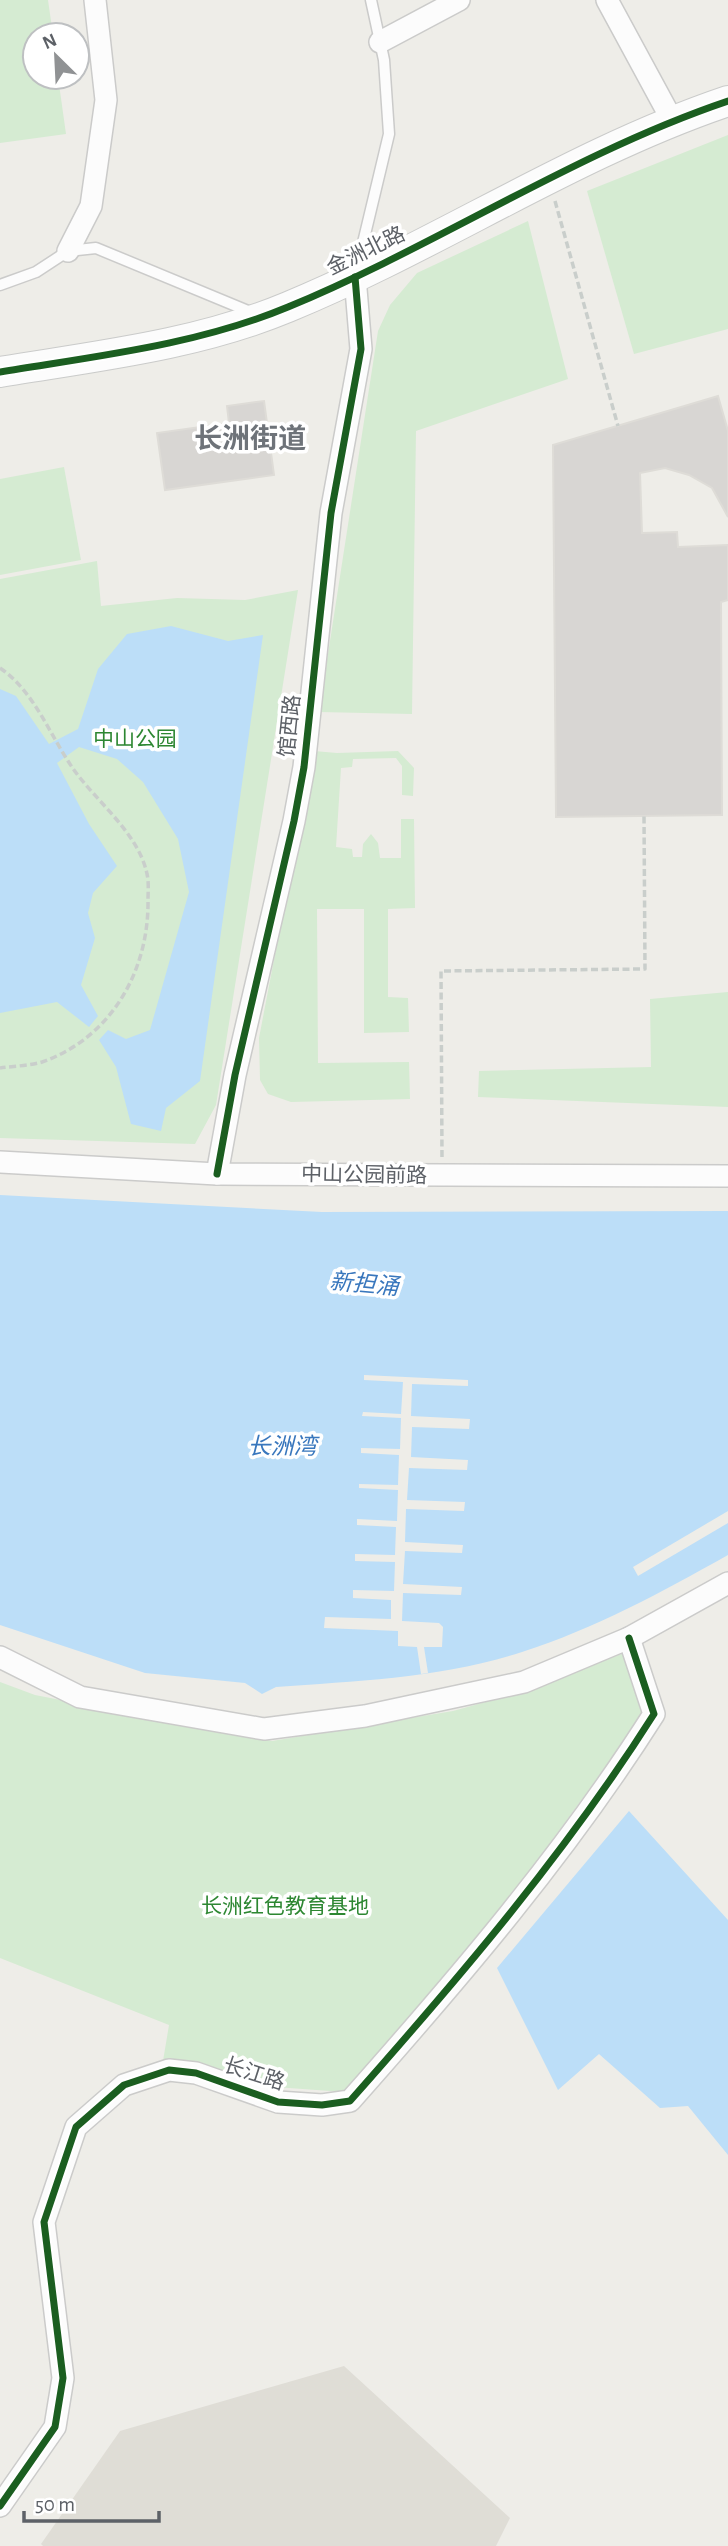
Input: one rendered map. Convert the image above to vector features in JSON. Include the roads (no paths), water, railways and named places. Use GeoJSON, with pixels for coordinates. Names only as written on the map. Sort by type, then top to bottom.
{"type":"FeatureCollection","features":[{"type":"Feature","properties":{"kind":"main road","name":"金洲北路"},"geometry":{"type":"LineString","coordinates":[[0,372],[144,349],[262,317],[355,277],[671,120],[728,101]]}},
{"type":"Feature","properties":{"kind":"street"},"geometry":{"type":"LineString","coordinates":[[68,251],[91,206],[106,100],[95,0]]}},
{"type":"Feature","properties":{"kind":"street"},"geometry":{"type":"LineString","coordinates":[[380,41],[459,0]]}},
{"type":"Feature","properties":{"kind":"street"},"geometry":{"type":"LineString","coordinates":[[607,0],[671,120]]}},
{"type":"Feature","properties":{"kind":"street","name":"馆西路"},"geometry":{"type":"LineString","coordinates":[[216,1174],[234,1075],[294,821],[304,767],[331,513],[360,349],[355,277]]}},
{"type":"Feature","properties":{"kind":"street","name":"中山公园前路"},"geometry":{"type":"LineString","coordinates":[[0,1162],[216,1174],[728,1176]]}},
{"type":"Feature","properties":{"kind":"street"},"geometry":{"type":"LineString","coordinates":[[0,1657],[80,1697],[264,1729],[365,1716],[524,1682],[629,1637],[728,1583]]}},
{"type":"Feature","properties":{"kind":"street","name":"长江路"},"geometry":{"type":"LineString","coordinates":[[0,2506],[55,2427],[63,2378],[44,2222],[76,2127],[124,2085],[169,2070],[196,2073],[278,2102],[322,2105],[351,2101],[505,1921],[610,1783],[654,1714],[629,1637]]}},
{"type":"Feature","properties":{"kind":"lane"},"geometry":{"type":"LineString","coordinates":[[355,277],[389,134],[384,60],[371,0]]}},
{"type":"Feature","properties":{"kind":"lane"},"geometry":{"type":"LineString","coordinates":[[0,285],[36,272],[68,251],[96,247],[262,317]]}},
{"type":"Feature","properties":{"kind":"water"},"geometry":{"type":"Polygon","coordinates":[[[171,626],[228,641],[263,635],[200,1081],[166,1108],[161,1131],[131,1124],[116,1067],[99,1040],[108,1030],[126,1039],[150,1030],[189,892],[178,839],[143,782],[117,759],[79,747],[57,763],[89,824],[117,866],[93,893],[88,913],[95,938],[81,985],[98,1016],[89,1027],[57,1002],[0,1013],[0,689],[16,696],[49,744],[78,729],[98,669],[127,634],[171,626]]]}},
{"type":"Feature","properties":{"kind":"water","name":"长洲湾"},"geometry":{"type":"Polygon","coordinates":[[[0,1195],[322,1212],[728,1211],[728,1555],[601,1621],[549,1643],[492,1661],[431,1673],[276,1687],[262,1694],[245,1683],[145,1673],[0,1625],[0,1195]]]}},
{"type":"Feature","properties":{"kind":"water"},"geometry":{"type":"Polygon","coordinates":[[[629,1811],[728,1920],[728,2155],[688,2106],[660,2108],[599,2054],[558,2090],[497,1968],[629,1811]]]}},
{"type":"Feature","properties":{"kind":"district","name":"长洲街道"},"geometry":{"type":"Point","coordinates":[250,440]}},
{"type":"Feature","properties":{"kind":"park label","name":"中山公园"},"geometry":{"type":"Point","coordinates":[135,739]}},
{"type":"Feature","properties":{"kind":"park label","name":"长洲红色教育基地"},"geometry":{"type":"Point","coordinates":[285,1906]}},
{"type":"Feature","properties":{"kind":"water label","name":"新担涌"},"geometry":{"type":"Point","coordinates":[364,1285]}}]}
